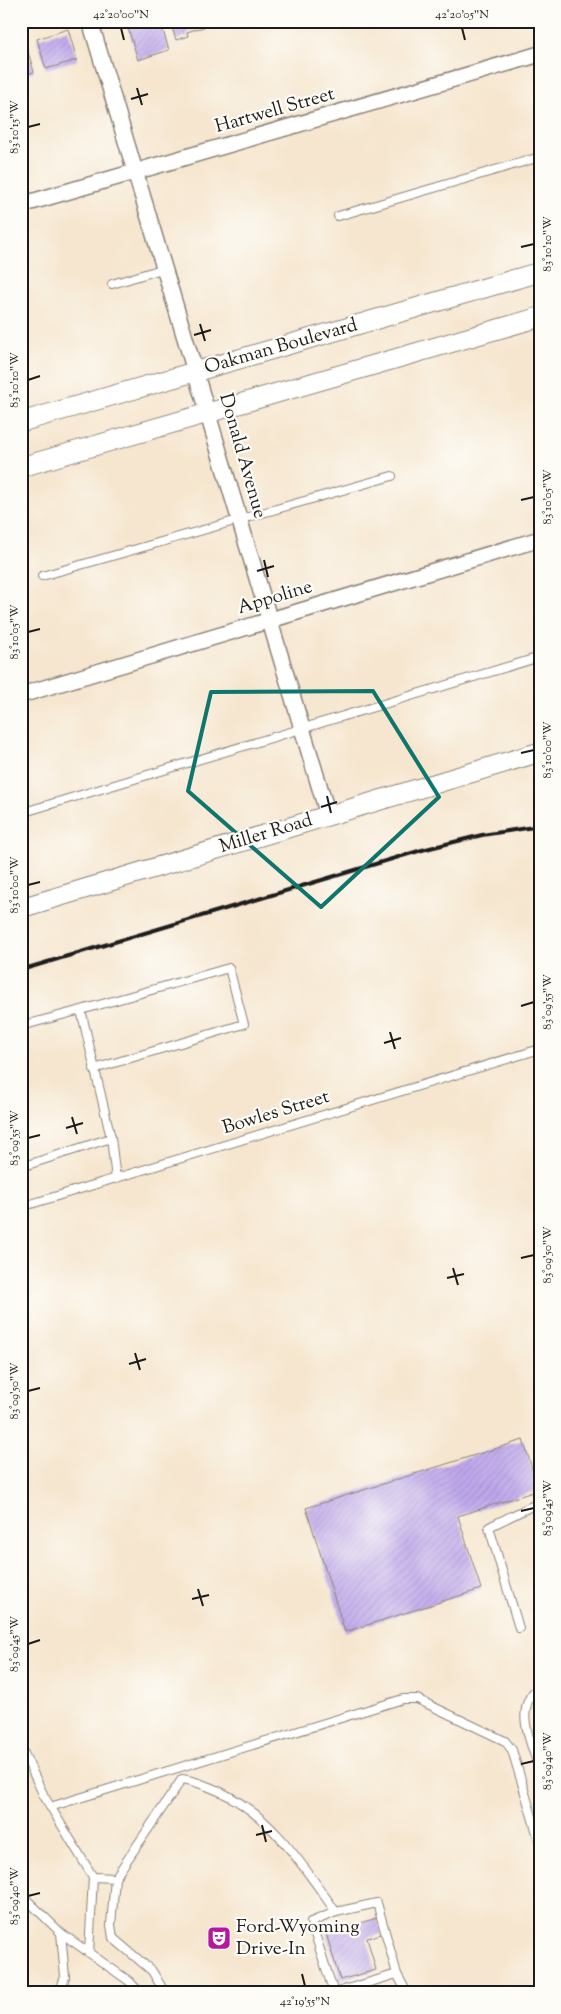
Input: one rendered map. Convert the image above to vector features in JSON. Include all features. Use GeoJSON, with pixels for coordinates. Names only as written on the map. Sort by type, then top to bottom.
{"type":"FeatureCollection","features":[{"type":"Feature","properties":{"kind":"street","name":"Donald Avenue"},"geometry":{"type":"LineString","coordinates":[[90,21],[328,815]]}},
{"type":"Feature","properties":{"kind":"street","name":"Hartwell Street"},"geometry":{"type":"LineString","coordinates":[[21,206],[540,54]]}},
{"type":"Feature","properties":{"kind":"street","name":"Oakman Boulevard"},"geometry":{"type":"LineString","coordinates":[[21,422],[540,272]]}},
{"type":"Feature","properties":{"kind":"street"},"geometry":{"type":"LineString","coordinates":[[21,468],[540,317]]}},
{"type":"Feature","properties":{"kind":"street","name":"Appoline"},"geometry":{"type":"LineString","coordinates":[[21,695],[540,538]]}},
{"type":"Feature","properties":{"kind":"street","name":"Miller Road"},"geometry":{"type":"LineString","coordinates":[[21,908],[540,752]]}},
{"type":"Feature","properties":{"kind":"lane"},"geometry":{"type":"LineString","coordinates":[[338,216],[540,157]]}},
{"type":"Feature","properties":{"kind":"lane"},"geometry":{"type":"LineString","coordinates":[[112,284],[165,268]]}},
{"type":"Feature","properties":{"kind":"lane"},"geometry":{"type":"LineString","coordinates":[[42,576],[240,521],[392,476]]}},
{"type":"Feature","properties":{"kind":"lane"},"geometry":{"type":"LineString","coordinates":[[21,813],[540,657]]}},
{"type":"Feature","properties":{"kind":"lane"},"geometry":{"type":"LineString","coordinates":[[21,1026],[229,968],[244,1024],[94,1069]]}},
{"type":"Feature","properties":{"kind":"lane"},"geometry":{"type":"LineString","coordinates":[[81,1010],[111,1138],[116,1179]]}},
{"type":"Feature","properties":{"kind":"lane","name":"Bowles Street"},"geometry":{"type":"LineString","coordinates":[[21,1207],[540,1049]]}},
{"type":"Feature","properties":{"kind":"lane"},"geometry":{"type":"LineString","coordinates":[[21,1167],[111,1138]]}},
{"type":"Feature","properties":{"kind":"lane"},"geometry":{"type":"LineString","coordinates":[[519,1628],[489,1527],[540,1502]]}},
{"type":"Feature","properties":{"kind":"lane"},"geometry":{"type":"LineString","coordinates":[[540,1686],[531,1692],[526,1703],[524,1715],[540,1770]]}},
{"type":"Feature","properties":{"kind":"lane"},"geometry":{"type":"LineString","coordinates":[[50,1807],[403,1699],[416,1699],[506,1740],[512,1750],[540,1843]]}},
{"type":"Feature","properties":{"kind":"lane"},"geometry":{"type":"LineString","coordinates":[[21,1747],[33,1776],[50,1807],[93,1877],[89,1953]]}},
{"type":"Feature","properties":{"kind":"lane"},"geometry":{"type":"LineString","coordinates":[[175,1769],[182,1779],[197,1781],[235,1799],[260,1818],[289,1847],[336,1912]]}},
{"type":"Feature","properties":{"kind":"lane"},"geometry":{"type":"LineString","coordinates":[[165,1993],[152,1970],[113,1938],[111,1925],[115,1878],[182,1779]]}},
{"type":"Feature","properties":{"kind":"lane"},"geometry":{"type":"LineString","coordinates":[[93,1877],[115,1878]]}},
{"type":"Feature","properties":{"kind":"lane"},"geometry":{"type":"LineString","coordinates":[[21,1894],[61,1933],[129,1981],[140,1993]]}},
{"type":"Feature","properties":{"kind":"lane"},"geometry":{"type":"LineString","coordinates":[[397,1974],[334,1993],[311,1922],[336,1912],[377,1903],[397,1974],[407,1993]]}},
{"type":"Feature","properties":{"kind":"lane"},"geometry":{"type":"LineString","coordinates":[[59,1993],[65,1977],[61,1933]]}},
{"type":"Feature","properties":{"kind":"highlighted area"},"geometry":{"type":"Polygon","coordinates":[[[373,691],[439,797],[321,907],[188,791],[211,692],[373,691]]]}},
{"type":"Feature","properties":{"kind":"building"},"geometry":{"type":"Polygon","coordinates":[[[150,21],[160,21],[169,50],[138,60],[128,28],[150,21]]]}},
{"type":"Feature","properties":{"kind":"building"},"geometry":{"type":"Polygon","coordinates":[[[170,21],[209,21],[210,25],[187,32],[188,36],[176,40],[170,21]]]}},
{"type":"Feature","properties":{"kind":"building"},"geometry":{"type":"Polygon","coordinates":[[[68,29],[77,60],[46,69],[37,39],[68,29]]]}},
{"type":"Feature","properties":{"kind":"building"},"geometry":{"type":"Polygon","coordinates":[[[25,42],[34,72],[21,76],[21,43],[25,42]]]}},
{"type":"Feature","properties":{"kind":"building"},"geometry":{"type":"Polygon","coordinates":[[[523,1440],[539,1490],[458,1516],[481,1589],[345,1632],[306,1508],[523,1440]]]}},
{"type":"Feature","properties":{"kind":"building"},"geometry":{"type":"Polygon","coordinates":[[[377,1918],[382,1934],[367,1938],[376,1970],[340,1980],[326,1933],[377,1918]]]}},
{"type":"Feature","properties":{"kind":"railway"},"geometry":{"type":"LineString","coordinates":[[21,970],[422,850],[482,835],[540,826]]}},
{"type":"Feature","properties":{"kind":"place","name":"Ford-Wyoming Drive-In"},"geometry":{"type":"Point","coordinates":[219,1938]}}]}
